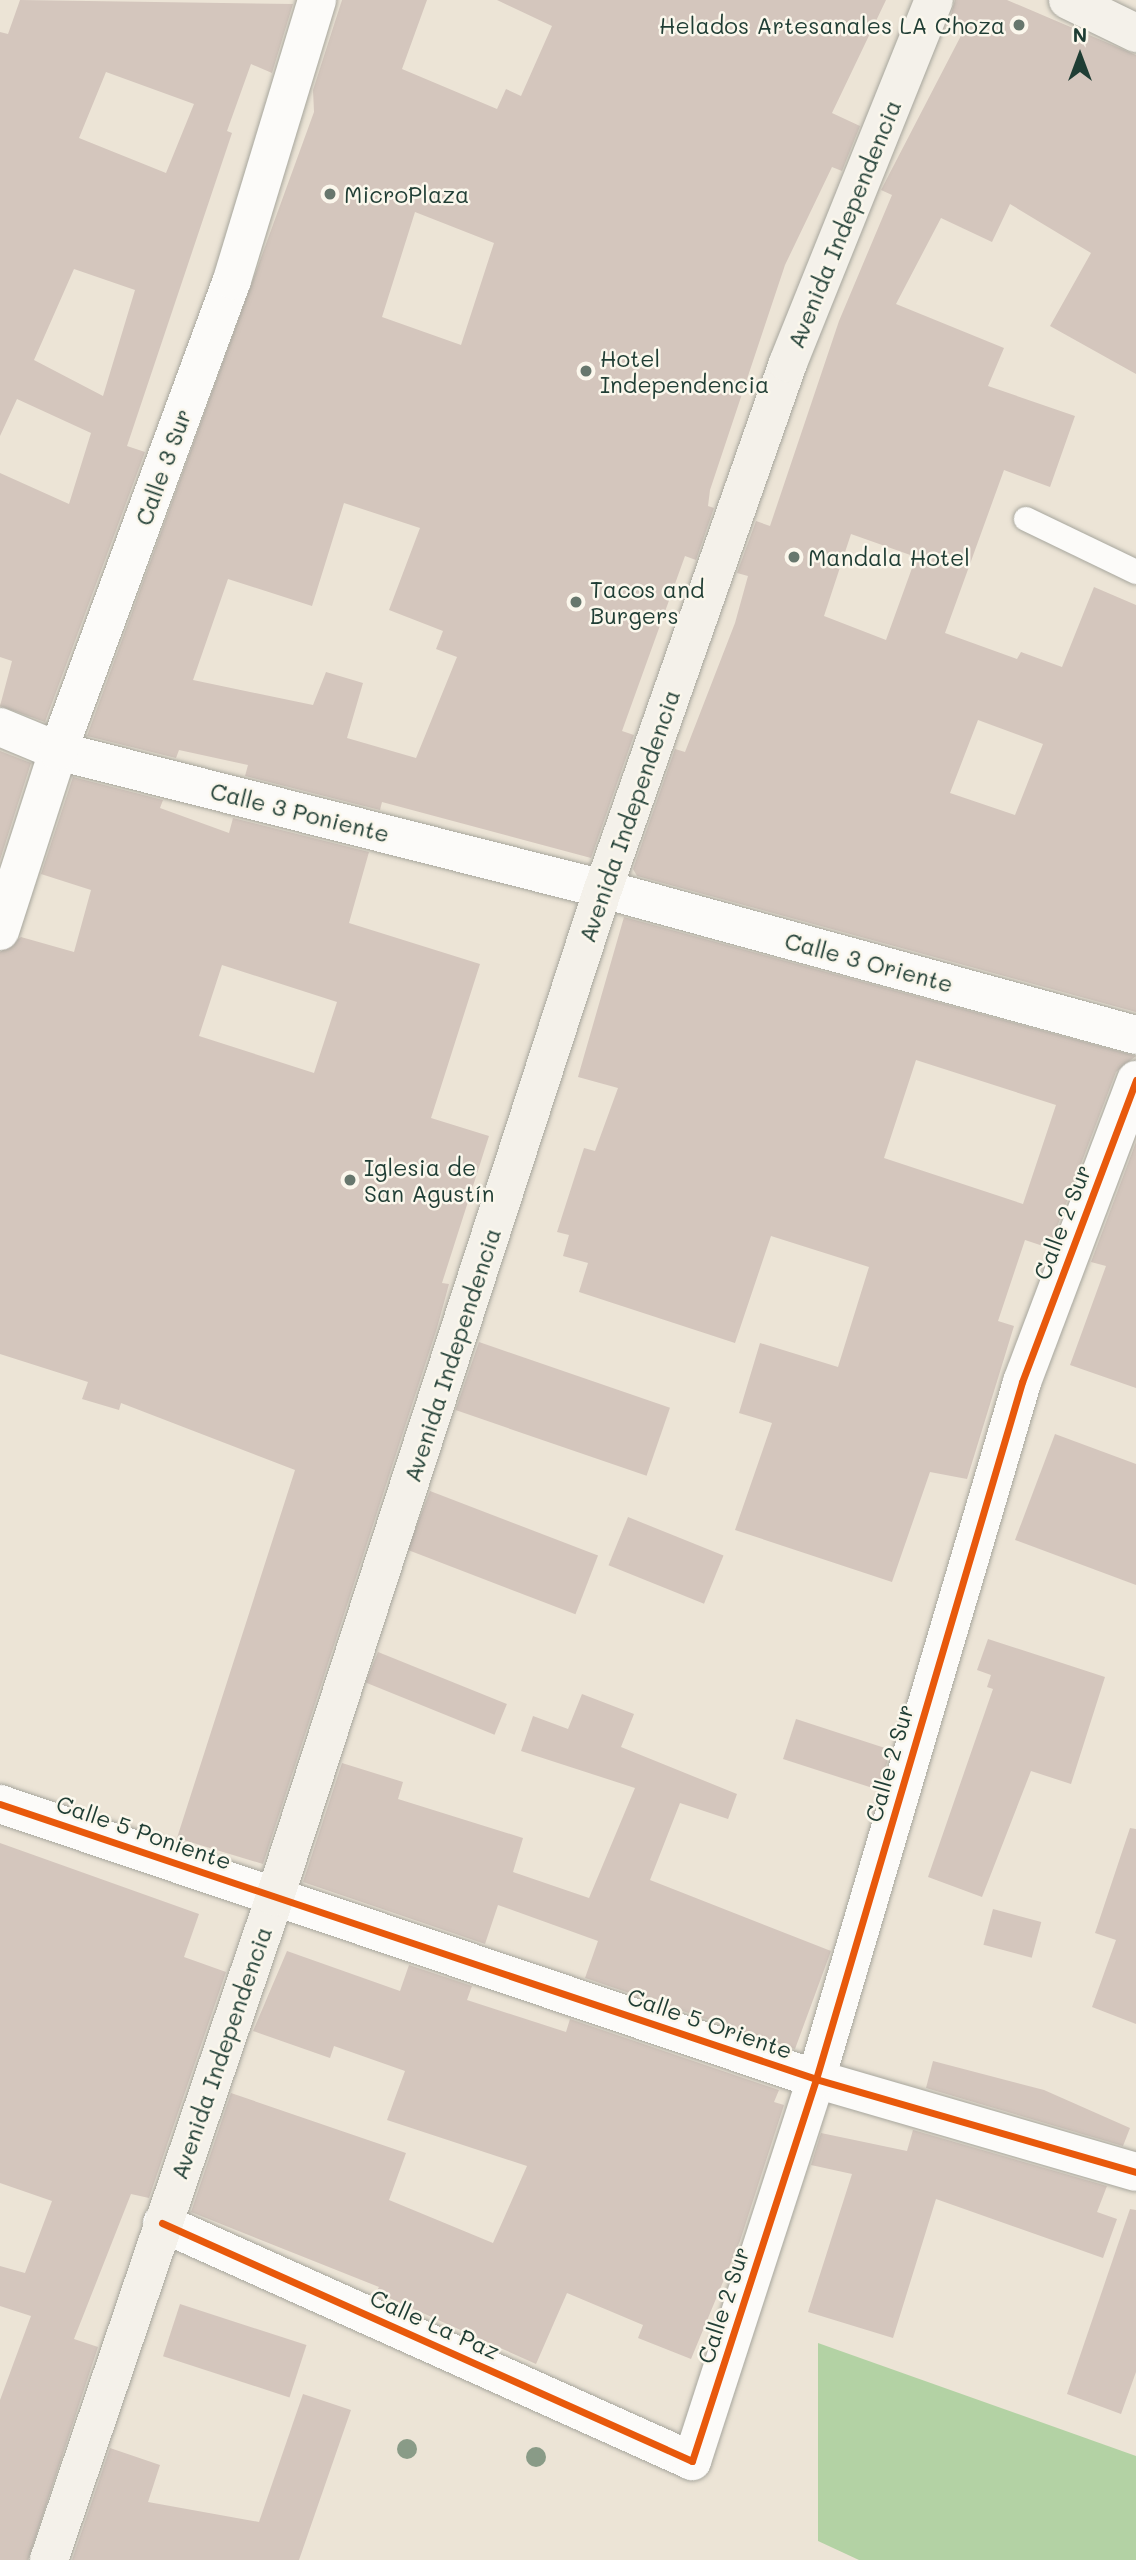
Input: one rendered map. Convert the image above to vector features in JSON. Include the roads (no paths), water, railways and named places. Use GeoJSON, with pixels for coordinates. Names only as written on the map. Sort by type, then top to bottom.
{"type":"FeatureCollection","features":[{"type":"Feature","properties":{"kind":"main road","name":"Avenida Independencia"},"geometry":{"type":"LineString","coordinates":[[49,2560],[275,1897],[603,889],[788,363],[934,0]]}},
{"type":"Feature","properties":{"kind":"main road"},"geometry":{"type":"LineString","coordinates":[[1068,0],[1136,33]]}},
{"type":"Feature","properties":{"kind":"street","name":"Calle 3 Sur"},"geometry":{"type":"LineString","coordinates":[[0,931],[58,751],[232,280],[317,0]]}},
{"type":"Feature","properties":{"kind":"street","name":"Calle 3 Poniente"},"geometry":{"type":"LineString","coordinates":[[0,727],[58,751],[603,889]]}},
{"type":"Feature","properties":{"kind":"street","name":"Calle 3 Oriente"},"geometry":{"type":"LineString","coordinates":[[603,889],[1136,1035]]}},
{"type":"Feature","properties":{"kind":"street","name":"Calle 2 Sur"},"geometry":{"type":"LineString","coordinates":[[692,2461],[816,2079],[1021,1382],[1136,1080]]}},
{"type":"Feature","properties":{"kind":"street","name":"Calle 5 Poniente"},"geometry":{"type":"LineString","coordinates":[[0,1804],[275,1897]]}},
{"type":"Feature","properties":{"kind":"street","name":"Calle 5 Oriente"},"geometry":{"type":"LineString","coordinates":[[275,1897],[816,2079],[1136,2172]]}},
{"type":"Feature","properties":{"kind":"street","name":"Calle La Paz"},"geometry":{"type":"LineString","coordinates":[[162,2223],[692,2461]]}},
{"type":"Feature","properties":{"kind":"lane"},"geometry":{"type":"LineString","coordinates":[[1026,519],[1136,572]]}},
{"type":"Feature","properties":{"kind":"place","name":"Helados Artesanales LA Choza"},"geometry":{"type":"Point","coordinates":[1019,25]}},
{"type":"Feature","properties":{"kind":"place","name":"MicroPlaza"},"geometry":{"type":"Point","coordinates":[330,194]}},
{"type":"Feature","properties":{"kind":"place","name":"Hotel Independencia"},"geometry":{"type":"Point","coordinates":[586,371]}},
{"type":"Feature","properties":{"kind":"place","name":"Mandala Hotel"},"geometry":{"type":"Point","coordinates":[794,557]}},
{"type":"Feature","properties":{"kind":"place","name":"Tacos and Burgers"},"geometry":{"type":"Point","coordinates":[576,602]}},
{"type":"Feature","properties":{"kind":"place","name":"Iglesia de San Agustín"},"geometry":{"type":"Point","coordinates":[350,1180]}}]}
